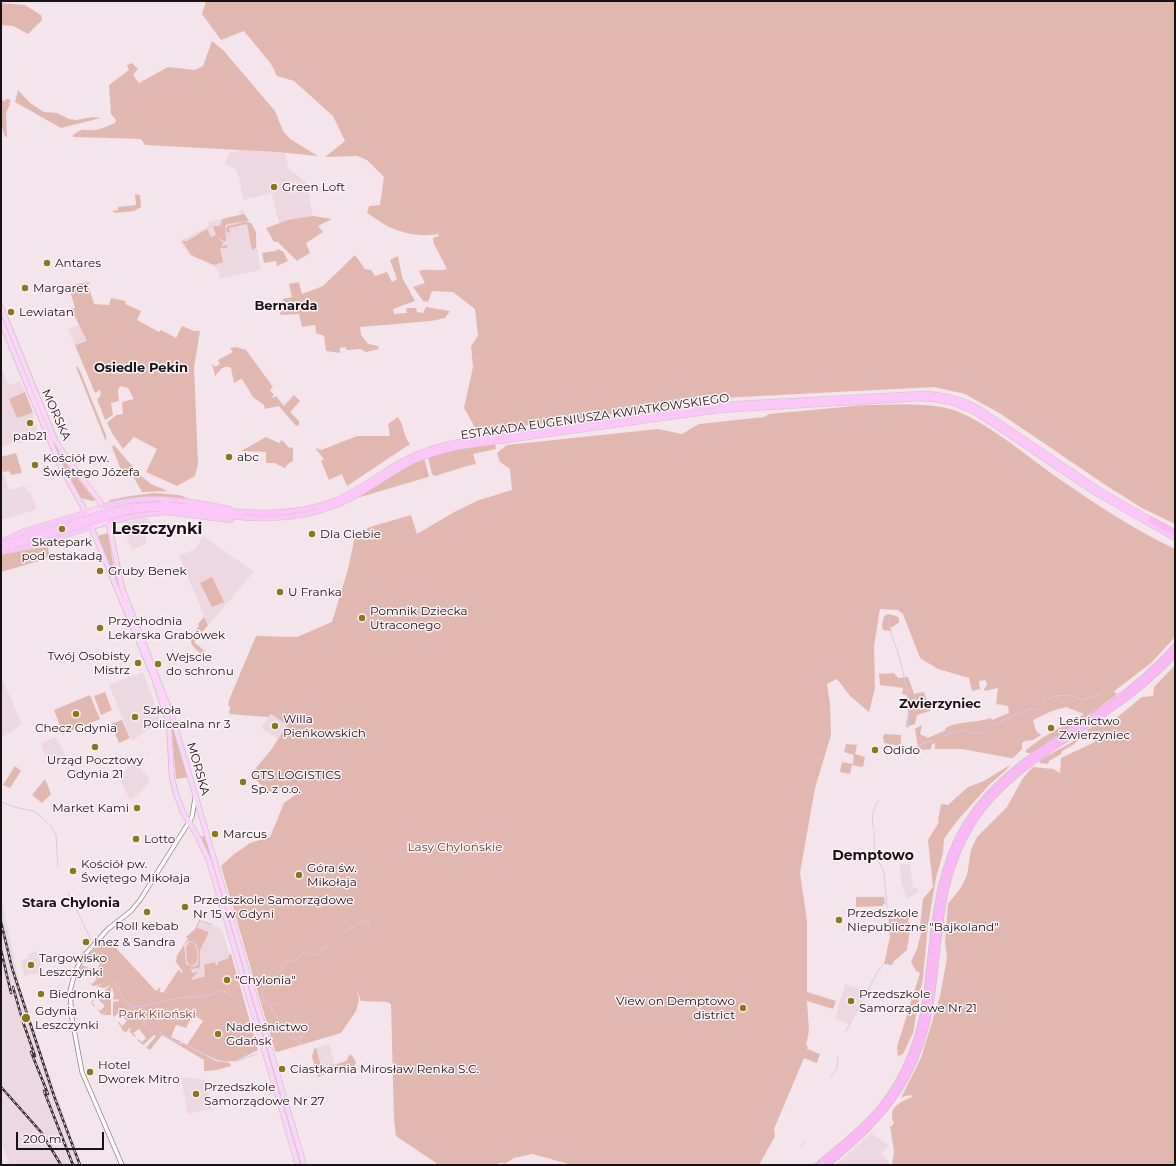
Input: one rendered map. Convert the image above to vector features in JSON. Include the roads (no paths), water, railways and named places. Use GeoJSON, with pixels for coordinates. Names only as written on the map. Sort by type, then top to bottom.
{"type":"FeatureCollection","features":[{"type":"Feature","properties":{"kind":"highway","name":"ESTAKADA EUGENIUSZA KWIATKOWSKIEGO"},"geometry":{"type":"LineString","coordinates":[[922,396],[954,403],[977,413],[1096,493],[1139,519],[1175,538]]}},
{"type":"Feature","properties":{"kind":"highway","name":"ESTAKADA EUGENIUSZA KWIATKOWSKIEGO"},"geometry":{"type":"LineString","coordinates":[[1,545],[113,511],[137,506],[162,506],[228,512],[261,513],[292,512],[316,507],[352,492],[415,458],[457,447],[651,417],[712,410],[768,404],[922,396],[948,397],[979,409],[1094,486],[1175,533]]}},
{"type":"Feature","properties":{"kind":"highway","name":"ESTAKADA EUGENIUSZA KWIATKOWSKIEGO"},"geometry":{"type":"LineString","coordinates":[[1,551],[116,515],[162,506],[224,516],[254,518],[292,516],[330,508],[348,499],[415,458]]}},
{"type":"Feature","properties":{"kind":"highway"},"geometry":{"type":"LineString","coordinates":[[103,507],[136,500],[160,499],[183,500],[245,512]]}},
{"type":"Feature","properties":{"kind":"highway"},"geometry":{"type":"LineString","coordinates":[[136,500],[138,514]]}},
{"type":"Feature","properties":{"kind":"highway"},"geometry":{"type":"LineString","coordinates":[[109,522],[138,514],[166,512],[229,520],[254,518]]}},
{"type":"Feature","properties":{"kind":"highway"},"geometry":{"type":"LineString","coordinates":[[1,542],[25,531],[85,513]]}},
{"type":"Feature","properties":{"kind":"highway"},"geometry":{"type":"LineString","coordinates":[[1,551],[29,547],[91,528]]}},
{"type":"Feature","properties":{"kind":"highway"},"geometry":{"type":"LineString","coordinates":[[818,1165],[858,1132],[877,1112],[895,1088],[915,1048],[922,1024],[927,998],[936,909],[941,884],[947,864],[957,841],[975,811],[992,791],[1033,755],[1120,697],[1151,671],[1175,647]]}},
{"type":"Feature","properties":{"kind":"highway"},"geometry":{"type":"LineString","coordinates":[[826,1165],[878,1118],[895,1097],[910,1071],[922,1041],[928,1019],[944,890],[952,864],[965,836],[979,814],[1017,770],[1125,699],[1157,672],[1175,654]]}},
{"type":"Feature","properties":{"kind":"main road","name":"MORSKA"},"geometry":{"type":"LineString","coordinates":[[1,307],[55,440],[71,465],[103,507],[109,522],[122,588],[166,699],[304,1165]]}},
{"type":"Feature","properties":{"kind":"main road","name":"MORSKA"},"geometry":{"type":"LineString","coordinates":[[1,321],[61,467],[85,513],[163,702],[169,724],[172,778],[174,788],[180,807],[209,860],[298,1165]]}},
{"type":"Feature","properties":{"kind":"main road"},"geometry":{"type":"LineString","coordinates":[[85,513],[103,507]]}},
{"type":"Feature","properties":{"kind":"main road"},"geometry":{"type":"LineString","coordinates":[[91,528],[109,522]]}},
{"type":"Feature","properties":{"kind":"street"},"geometry":{"type":"LineString","coordinates":[[122,1165],[82,1072],[71,1007],[71,984],[76,968],[82,958],[108,929],[137,904],[192,817],[195,794]]}},
{"type":"Feature","properties":{"kind":"street"},"geometry":{"type":"LineString","coordinates":[[184,831],[194,831]]}},
{"type":"Feature","properties":{"kind":"waterway"},"geometry":{"type":"LineString","coordinates":[[1100,498],[1175,541]]}},
{"type":"Feature","properties":{"kind":"waterway"},"geometry":{"type":"LineString","coordinates":[[889,618],[890,631],[898,653],[907,690],[909,709],[908,728]]}},
{"type":"Feature","properties":{"kind":"waterway"},"geometry":{"type":"LineString","coordinates":[[1042,706],[1045,701],[1054,696],[1072,696],[1082,700],[1101,694]]}},
{"type":"Feature","properties":{"kind":"waterway"},"geometry":{"type":"LineString","coordinates":[[944,736],[963,730],[977,734],[983,732],[990,726],[1031,708],[1037,710]]}},
{"type":"Feature","properties":{"kind":"waterway"},"geometry":{"type":"LineString","coordinates":[[916,746],[934,740]]}},
{"type":"Feature","properties":{"kind":"waterway"},"geometry":{"type":"LineString","coordinates":[[874,830],[873,815],[879,800]]}},
{"type":"Feature","properties":{"kind":"waterway"},"geometry":{"type":"LineString","coordinates":[[1,802],[18,808],[34,811],[48,823]]}},
{"type":"Feature","properties":{"kind":"waterway"},"geometry":{"type":"LineString","coordinates":[[51,826],[56,835],[58,867]]}},
{"type":"Feature","properties":{"kind":"waterway"},"geometry":{"type":"LineString","coordinates":[[874,833],[875,857],[884,873],[887,908]]}},
{"type":"Feature","properties":{"kind":"waterway"},"geometry":{"type":"LineString","coordinates":[[68,892],[91,940]]}},
{"type":"Feature","properties":{"kind":"waterway"},"geometry":{"type":"LineString","coordinates":[[264,1003],[262,993],[274,975],[282,970],[282,966],[285,963],[297,960],[305,951],[310,954],[317,955],[322,948],[328,947],[346,931],[363,921],[367,921],[370,928]]}},
{"type":"Feature","properties":{"kind":"waterway"},"geometry":{"type":"LineString","coordinates":[[846,1031],[878,971],[883,965]]}},
{"type":"Feature","properties":{"kind":"waterway"},"geometry":{"type":"LineString","coordinates":[[115,983],[128,1004],[136,1007],[185,997],[202,997],[223,991],[228,993],[242,1008]]}},
{"type":"Feature","properties":{"kind":"waterway"},"geometry":{"type":"LineString","coordinates":[[263,1003],[268,1004],[277,1016],[279,1023],[276,1028],[302,1044]]}},
{"type":"Feature","properties":{"kind":"waterway"},"geometry":{"type":"LineString","coordinates":[[270,1006],[276,1004]]}},
{"type":"Feature","properties":{"kind":"waterway"},"geometry":{"type":"LineString","coordinates":[[133,1007],[149,1029],[155,1031]]}},
{"type":"Feature","properties":{"kind":"waterway"},"geometry":{"type":"LineString","coordinates":[[159,1032],[174,1041],[183,1043],[212,1059],[227,1062]]}},
{"type":"Feature","properties":{"kind":"waterway"},"geometry":{"type":"LineString","coordinates":[[296,1039],[303,1036]]}},
{"type":"Feature","properties":{"kind":"waterway"},"geometry":{"type":"LineString","coordinates":[[234,1062],[257,1054]]}},
{"type":"Feature","properties":{"kind":"waterway"},"geometry":{"type":"LineString","coordinates":[[831,1077],[837,1069],[838,1056]]}},
{"type":"Feature","properties":{"kind":"waterway"},"geometry":{"type":"LineString","coordinates":[[801,1146],[804,1142]]}},
{"type":"Feature","properties":{"kind":"railway"},"geometry":{"type":"LineString","coordinates":[[1,922],[12,968],[54,1096],[80,1165]]}},
{"type":"Feature","properties":{"kind":"railway"},"geometry":{"type":"LineString","coordinates":[[1,950],[11,993]]}},
{"type":"Feature","properties":{"kind":"railway"},"geometry":{"type":"LineString","coordinates":[[13,987],[35,1056]]}},
{"type":"Feature","properties":{"kind":"railway"},"geometry":{"type":"LineString","coordinates":[[31,1052],[48,1094]]}},
{"type":"Feature","properties":{"kind":"railway"},"geometry":{"type":"LineString","coordinates":[[1,1087],[41,1132],[61,1165]]}},
{"type":"Feature","properties":{"kind":"railway"},"geometry":{"type":"LineString","coordinates":[[44,1091],[73,1165]]}},
{"type":"Feature","properties":{"kind":"place","name":"Green Loft"},"geometry":{"type":"Point","coordinates":[274,187]}},
{"type":"Feature","properties":{"kind":"place","name":"Antares"},"geometry":{"type":"Point","coordinates":[47,263]}},
{"type":"Feature","properties":{"kind":"place","name":"Margaret"},"geometry":{"type":"Point","coordinates":[25,288]}},
{"type":"Feature","properties":{"kind":"place","name":"Lewiatan"},"geometry":{"type":"Point","coordinates":[11,312]}},
{"type":"Feature","properties":{"kind":"place","name":"pab21"},"geometry":{"type":"Point","coordinates":[30,423]}},
{"type":"Feature","properties":{"kind":"place","name":"abc"},"geometry":{"type":"Point","coordinates":[229,457]}},
{"type":"Feature","properties":{"kind":"place","name":"Kościół pw. Świętego Józefa"},"geometry":{"type":"Point","coordinates":[35,465]}},
{"type":"Feature","properties":{"kind":"place","name":"Skatepark pod estakadą"},"geometry":{"type":"Point","coordinates":[62,529]}},
{"type":"Feature","properties":{"kind":"place","name":"Dla Ciebie"},"geometry":{"type":"Point","coordinates":[312,534]}},
{"type":"Feature","properties":{"kind":"place","name":"Gruby Benek"},"geometry":{"type":"Point","coordinates":[100,571]}},
{"type":"Feature","properties":{"kind":"place","name":"U Franka"},"geometry":{"type":"Point","coordinates":[280,592]}},
{"type":"Feature","properties":{"kind":"place","name":"Pomnik Dziecka Utraconego"},"geometry":{"type":"Point","coordinates":[362,618]}},
{"type":"Feature","properties":{"kind":"place","name":"Przychodnia Lekarska Grabówek"},"geometry":{"type":"Point","coordinates":[100,628]}},
{"type":"Feature","properties":{"kind":"place","name":"Twój Osobisty Mistrz"},"geometry":{"type":"Point","coordinates":[138,663]}},
{"type":"Feature","properties":{"kind":"place","name":"Wejscie do schronu"},"geometry":{"type":"Point","coordinates":[158,664]}},
{"type":"Feature","properties":{"kind":"place","name":"Checz Gdynia"},"geometry":{"type":"Point","coordinates":[76,714]}},
{"type":"Feature","properties":{"kind":"place","name":"Szkoła Policealna nr 3"},"geometry":{"type":"Point","coordinates":[135,717]}},
{"type":"Feature","properties":{"kind":"place","name":"Willa Pieńkowskich"},"geometry":{"type":"Point","coordinates":[275,726]}},
{"type":"Feature","properties":{"kind":"place","name":"Leśnictwo Zwierzyniec"},"geometry":{"type":"Point","coordinates":[1051,728]}},
{"type":"Feature","properties":{"kind":"place","name":"Urząd Pocztowy Gdynia 21"},"geometry":{"type":"Point","coordinates":[95,747]}},
{"type":"Feature","properties":{"kind":"place","name":"Odido"},"geometry":{"type":"Point","coordinates":[875,750]}},
{"type":"Feature","properties":{"kind":"place","name":"GTS LOGISTICS Sp. z o.o."},"geometry":{"type":"Point","coordinates":[243,782]}},
{"type":"Feature","properties":{"kind":"place","name":"Market Kami"},"geometry":{"type":"Point","coordinates":[137,808]}},
{"type":"Feature","properties":{"kind":"place","name":"Marcus"},"geometry":{"type":"Point","coordinates":[215,834]}},
{"type":"Feature","properties":{"kind":"place","name":"Lotto"},"geometry":{"type":"Point","coordinates":[136,839]}},
{"type":"Feature","properties":{"kind":"place","name":"Kościół pw. Świętego Mikołaja"},"geometry":{"type":"Point","coordinates":[73,871]}},
{"type":"Feature","properties":{"kind":"place","name":"Góra św. Mikołaja"},"geometry":{"type":"Point","coordinates":[299,875]}},
{"type":"Feature","properties":{"kind":"place","name":"Przedszkole Samorządowe Nr 15 w Gdyni"},"geometry":{"type":"Point","coordinates":[185,907]}},
{"type":"Feature","properties":{"kind":"place","name":"Roll kebab"},"geometry":{"type":"Point","coordinates":[147,912]}},
{"type":"Feature","properties":{"kind":"place","name":"Przedszkole Niepubliczne \"Bajkoland\""},"geometry":{"type":"Point","coordinates":[839,920]}},
{"type":"Feature","properties":{"kind":"place","name":"Inez & Sandra"},"geometry":{"type":"Point","coordinates":[86,942]}},
{"type":"Feature","properties":{"kind":"place","name":"Targowisko Leszczynki"},"geometry":{"type":"Point","coordinates":[31,965]}},
{"type":"Feature","properties":{"kind":"place","name":"\"Chylonia\""},"geometry":{"type":"Point","coordinates":[227,980]}},
{"type":"Feature","properties":{"kind":"place","name":"Biedronka"},"geometry":{"type":"Point","coordinates":[41,994]}},
{"type":"Feature","properties":{"kind":"place","name":"Przedszkole Samorządowe Nr 21"},"geometry":{"type":"Point","coordinates":[851,1001]}},
{"type":"Feature","properties":{"kind":"place","name":"View on Demptowo district"},"geometry":{"type":"Point","coordinates":[743,1008]}},
{"type":"Feature","properties":{"kind":"place","name":"Gdynia Leszczynki"},"geometry":{"type":"Point","coordinates":[26,1018]}},
{"type":"Feature","properties":{"kind":"place","name":"Nadleśnictwo Gdańsk"},"geometry":{"type":"Point","coordinates":[218,1034]}},
{"type":"Feature","properties":{"kind":"place","name":"Ciastkarnia Mirosław Renka S.C."},"geometry":{"type":"Point","coordinates":[282,1069]}},
{"type":"Feature","properties":{"kind":"place","name":"Hotel Dworek Mitro"},"geometry":{"type":"Point","coordinates":[90,1072]}},
{"type":"Feature","properties":{"kind":"place","name":"Przedszkole Samorządowe Nr 27"},"geometry":{"type":"Point","coordinates":[196,1094]}},
{"type":"Feature","properties":{"kind":"district","name":"Bernarda"},"geometry":{"type":"Point","coordinates":[286,306]}},
{"type":"Feature","properties":{"kind":"district","name":"Osiedle Pekin"},"geometry":{"type":"Point","coordinates":[141,368]}},
{"type":"Feature","properties":{"kind":"district","name":"Leszczynki"},"geometry":{"type":"Point","coordinates":[157,529]}},
{"type":"Feature","properties":{"kind":"district","name":"Zwierzyniec"},"geometry":{"type":"Point","coordinates":[940,704]}},
{"type":"Feature","properties":{"kind":"district","name":"Demptowo"},"geometry":{"type":"Point","coordinates":[873,856]}},
{"type":"Feature","properties":{"kind":"district","name":"Stara Chylonia"},"geometry":{"type":"Point","coordinates":[71,903]}},
{"type":"Feature","properties":{"kind":"park label","name":"Lasy Chylońskie"},"geometry":{"type":"Point","coordinates":[455,847]}},
{"type":"Feature","properties":{"kind":"park label","name":"Park Kiloński"},"geometry":{"type":"Point","coordinates":[157,1014]}}]}
